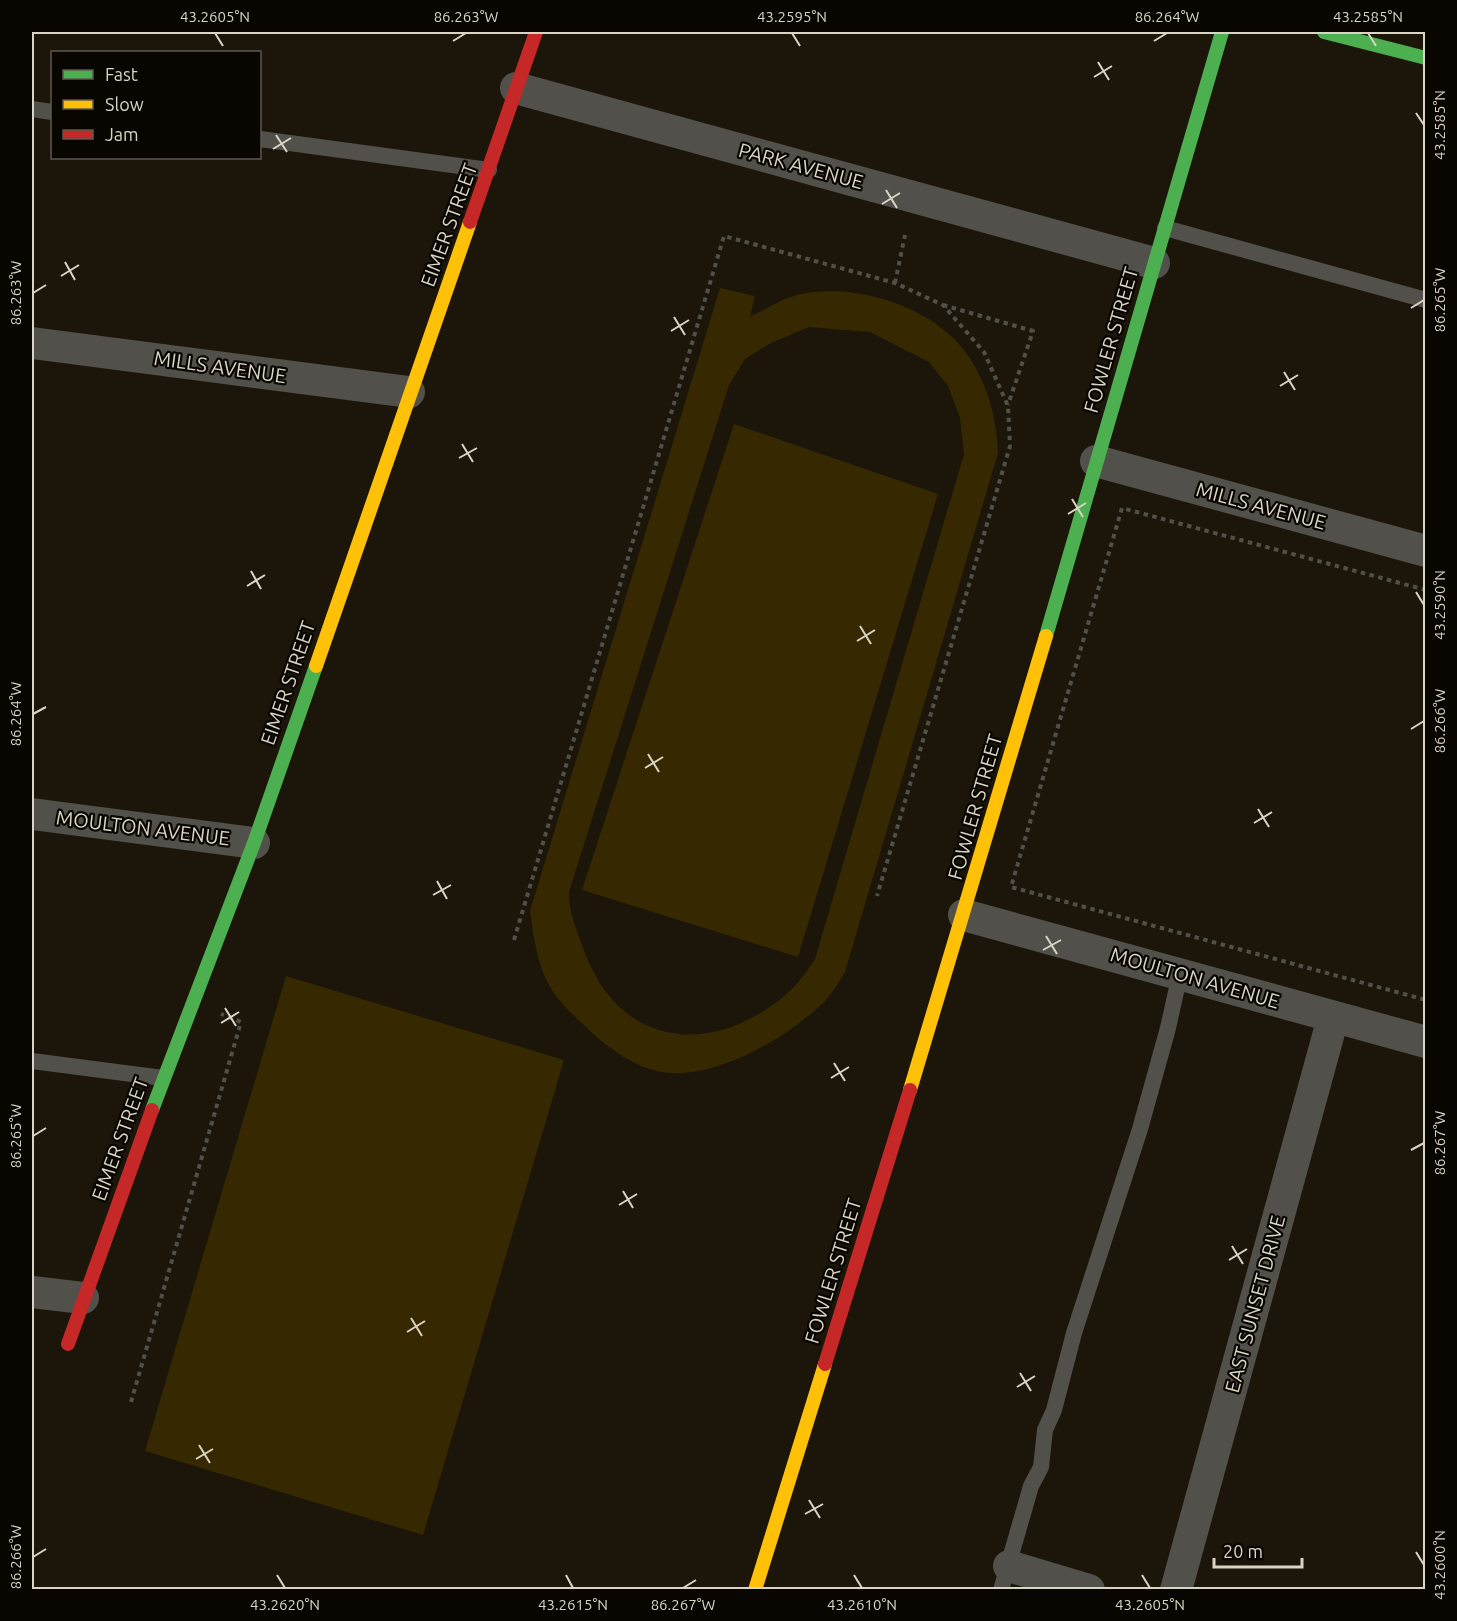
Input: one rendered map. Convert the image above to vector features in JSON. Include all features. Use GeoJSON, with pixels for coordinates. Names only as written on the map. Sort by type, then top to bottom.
{"type":"FeatureCollection","features":[{"type":"Feature","properties":{"kind":"street","name":"EIMER STREET"},"geometry":{"type":"LineString","coordinates":[[68,1344],[163,1078],[254,843],[536,32]]}},
{"type":"Feature","properties":{"kind":"street","name":"FOWLER STREET"},"geometry":{"type":"LineString","coordinates":[[755,1590],[964,915],[1222,32]]}},
{"type":"Feature","properties":{"kind":"street"},"geometry":{"type":"LineString","coordinates":[[1324,32],[1425,58]]}},
{"type":"Feature","properties":{"kind":"street","name":"PARK AVENUE"},"geometry":{"type":"LineString","coordinates":[[516,88],[1154,263]]}},
{"type":"Feature","properties":{"kind":"street","name":"MILLS AVENUE"},"geometry":{"type":"LineString","coordinates":[[32,343],[409,392]]}},
{"type":"Feature","properties":{"kind":"street","name":"MILLS AVENUE"},"geometry":{"type":"LineString","coordinates":[[1096,461],[1425,551]]}},
{"type":"Feature","properties":{"kind":"street","name":"MOULTON AVENUE"},"geometry":{"type":"LineString","coordinates":[[32,814],[254,843]]}},
{"type":"Feature","properties":{"kind":"street","name":"MOULTON AVENUE"},"geometry":{"type":"LineString","coordinates":[[964,915],[1425,1042]]}},
{"type":"Feature","properties":{"kind":"street","name":"EAST SUNSET DRIVE"},"geometry":{"type":"LineString","coordinates":[[1176,1590],[1333,1018]]}},
{"type":"Feature","properties":{"kind":"street"},"geometry":{"type":"LineString","coordinates":[[32,1292],[83,1298]]}},
{"type":"Feature","properties":{"kind":"street"},"geometry":{"type":"LineString","coordinates":[[1005,1578],[1089,1590]]}},
{"type":"Feature","properties":{"kind":"lane"},"geometry":{"type":"LineString","coordinates":[[32,109],[51,112]]}},
{"type":"Feature","properties":{"kind":"lane"},"geometry":{"type":"LineString","coordinates":[[261,140],[489,170]]}},
{"type":"Feature","properties":{"kind":"lane"},"geometry":{"type":"LineString","coordinates":[[1165,228],[1425,300]]}},
{"type":"Feature","properties":{"kind":"lane"},"geometry":{"type":"LineString","coordinates":[[1005,1578],[1031,1486],[1041,1467],[1045,1430],[1054,1410],[1074,1333],[1140,1129],[1168,1028],[1179,974]]}},
{"type":"Feature","properties":{"kind":"lane"},"geometry":{"type":"LineString","coordinates":[[32,1061],[163,1078]]}},
{"type":"Feature","properties":{"kind":"path"},"geometry":{"type":"LineString","coordinates":[[895,283],[905,235]]}},
{"type":"Feature","properties":{"kind":"path"},"geometry":{"type":"LineString","coordinates":[[514,940],[724,236],[895,283],[943,305],[1033,331],[1008,405],[1010,446],[877,896]]}},
{"type":"Feature","properties":{"kind":"path"},"geometry":{"type":"LineString","coordinates":[[943,305],[984,352],[1008,405]]}},
{"type":"Feature","properties":{"kind":"path"},"geometry":{"type":"LineString","coordinates":[[1425,590],[1122,508],[1011,887],[1425,1000]]}},
{"type":"Feature","properties":{"kind":"path"},"geometry":{"type":"LineString","coordinates":[[131,1402],[241,1022],[192,1002]]}},
{"type":"Feature","properties":{"kind":"shaded area"},"geometry":{"type":"Polygon","coordinates":[[[720,288],[755,296],[750,317],[781,301],[801,294],[823,291],[847,292],[894,303],[916,312],[937,325],[955,339],[976,368],[993,416],[998,453],[845,972],[834,989],[807,1018],[771,1042],[731,1062],[690,1072],[659,1071],[636,1064],[615,1052],[558,999],[539,961],[530,911],[720,288]],[[809,327],[771,343],[745,359],[729,385],[569,892],[570,908],[576,930],[602,986],[623,1010],[648,1026],[676,1034],[705,1033],[735,1026],[764,1011],[792,989],[815,959],[964,454],[960,418],[948,386],[929,362],[870,332],[809,327]]]}},
{"type":"Feature","properties":{"kind":"shaded area"},"geometry":{"type":"Polygon","coordinates":[[[734,424],[938,494],[798,957],[582,890],[734,424]]]}},
{"type":"Feature","properties":{"kind":"shaded area"},"geometry":{"type":"Polygon","coordinates":[[[286,976],[564,1060],[423,1535],[145,1451],[286,976]]]}},
{"type":"Feature","properties":{"kind":"traffic: fast"},"geometry":{"type":"LineString","coordinates":[[1046,636],[1222,32]]}},
{"type":"Feature","properties":{"kind":"traffic: fast"},"geometry":{"type":"LineString","coordinates":[[1324,32],[1426,58]]}},
{"type":"Feature","properties":{"kind":"traffic: fast"},"geometry":{"type":"LineString","coordinates":[[152,1110],[254,843],[316,666]]}},
{"type":"Feature","properties":{"kind":"traffic: slow"},"geometry":{"type":"LineString","coordinates":[[316,666],[470,222]]}},
{"type":"Feature","properties":{"kind":"traffic: slow"},"geometry":{"type":"LineString","coordinates":[[910,1090],[1046,636]]}},
{"type":"Feature","properties":{"kind":"traffic: slow"},"geometry":{"type":"LineString","coordinates":[[755,1590],[825,1364]]}},
{"type":"Feature","properties":{"kind":"traffic: jam"},"geometry":{"type":"LineString","coordinates":[[470,222],[536,32]]}},
{"type":"Feature","properties":{"kind":"traffic: jam"},"geometry":{"type":"LineString","coordinates":[[825,1364],[910,1090]]}},
{"type":"Feature","properties":{"kind":"traffic: jam"},"geometry":{"type":"LineString","coordinates":[[68,1344],[152,1110]]}}]}
